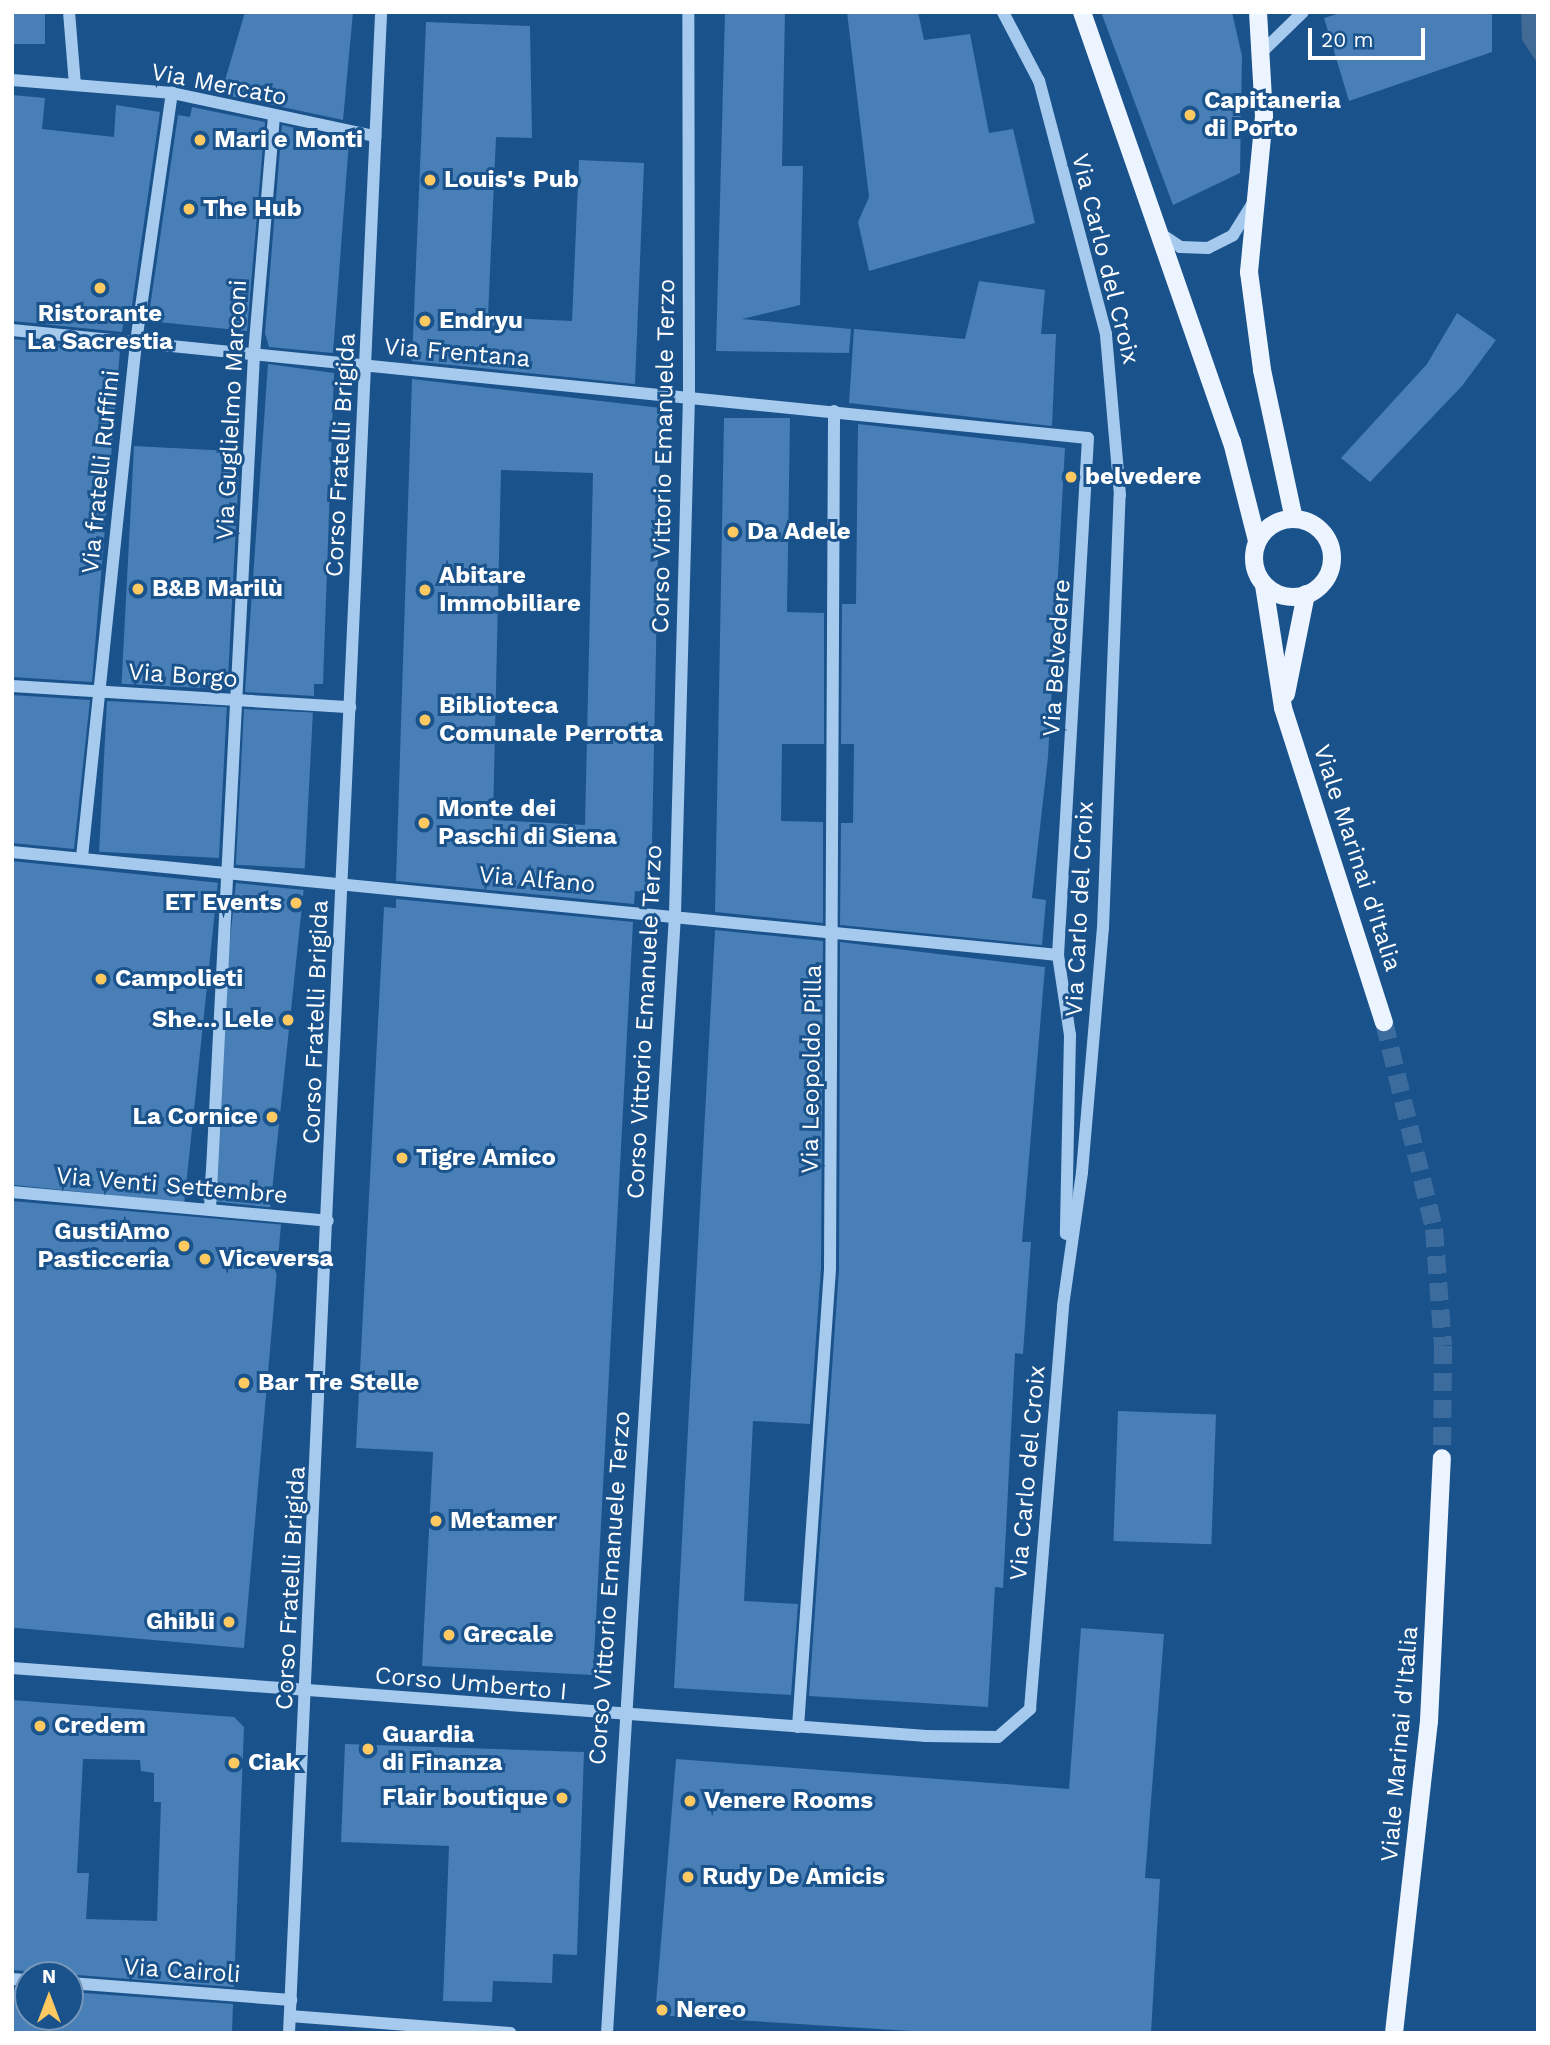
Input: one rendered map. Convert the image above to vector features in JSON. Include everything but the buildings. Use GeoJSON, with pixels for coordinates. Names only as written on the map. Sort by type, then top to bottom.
{"type":"FeatureCollection","features":[{"type":"Feature","properties":{"kind":"main road","name":"Viale Marinai d'Italia"},"geometry":{"type":"LineString","coordinates":[[1082,12],[1232,442],[1257,541],[1254,564],[1264,585],[1283,708],[1384,1022]]}},
{"type":"Feature","properties":{"kind":"main road"},"geometry":{"type":"LineString","coordinates":[[1258,12],[1263,51],[1258,191],[1250,272],[1262,370],[1294,519]]}},
{"type":"Feature","properties":{"kind":"main road"},"geometry":{"type":"LineString","coordinates":[[1257,541],[1272,524],[1294,519],[1316,526],[1332,554],[1329,574],[1306,594],[1284,596],[1264,585]]}},
{"type":"Feature","properties":{"kind":"main road","name":"Viale Marinai d'Italia"},"geometry":{"type":"LineString","coordinates":[[1283,708],[1306,594]]}},
{"type":"Feature","properties":{"kind":"main road","name":"Viale Marinai d'Italia"},"geometry":{"type":"LineString","coordinates":[[1394,2033],[1429,1721],[1442,1458]]}},
{"type":"Feature","properties":{"kind":"street"},"geometry":{"type":"LineString","coordinates":[[69,12],[75,85]]}},
{"type":"Feature","properties":{"kind":"street","name":"Corso Fratelli Brigida"},"geometry":{"type":"LineString","coordinates":[[289,2033],[307,1692],[381,12]]}},
{"type":"Feature","properties":{"kind":"street","name":"Corso Vittorio Emanuele Terzo"},"geometry":{"type":"LineString","coordinates":[[607,2033],[622,1717],[674,914],[689,396],[688,12]]}},
{"type":"Feature","properties":{"kind":"street","name":"Via Carlo del Croix"},"geometry":{"type":"LineString","coordinates":[[926,1736],[998,1737],[1030,1709],[1065,1280],[1082,1172],[1103,928],[1120,495],[1117,407],[1106,334],[1039,81],[1003,12]]}},
{"type":"Feature","properties":{"kind":"street"},"geometry":{"type":"LineString","coordinates":[[1263,51],[1303,12]]}},
{"type":"Feature","properties":{"kind":"street","name":"Via Mercato"},"geometry":{"type":"LineString","coordinates":[[12,80],[172,93],[274,118],[376,136]]}},
{"type":"Feature","properties":{"kind":"street","name":"Via fratelli Ruffini"},"geometry":{"type":"LineString","coordinates":[[82,857],[136,342],[172,93]]}},
{"type":"Feature","properties":{"kind":"street","name":"Via Guglielmo Marconi"},"geometry":{"type":"LineString","coordinates":[[209,1209],[254,354],[274,118]]}},
{"type":"Feature","properties":{"kind":"street"},"geometry":{"type":"LineString","coordinates":[[1158,232],[1181,247],[1208,248],[1233,235],[1258,191]]}},
{"type":"Feature","properties":{"kind":"street","name":"Via Frentana"},"geometry":{"type":"LineString","coordinates":[[12,330],[689,396]]}},
{"type":"Feature","properties":{"kind":"street","name":"Via Belvedere"},"geometry":{"type":"LineString","coordinates":[[689,396],[1088,439],[1058,954],[1070,1035],[1065,1280]]}},
{"type":"Feature","properties":{"kind":"street","name":"Via Leopoldo Pilla"},"geometry":{"type":"LineString","coordinates":[[797,1727],[830,1268],[834,929],[834,411]]}},
{"type":"Feature","properties":{"kind":"street","name":"Via Borgo"},"geometry":{"type":"LineString","coordinates":[[12,686],[350,707]]}},
{"type":"Feature","properties":{"kind":"street","name":"Via Alfano"},"geometry":{"type":"LineString","coordinates":[[12,852],[834,929],[1058,954]]}},
{"type":"Feature","properties":{"kind":"street","name":"Via Venti Settembre"},"geometry":{"type":"LineString","coordinates":[[12,1192],[328,1221]]}},
{"type":"Feature","properties":{"kind":"street","name":"Corso Umberto I"},"geometry":{"type":"LineString","coordinates":[[12,1668],[622,1717],[926,1736]]}},
{"type":"Feature","properties":{"kind":"street","name":"Via Cairoli"},"geometry":{"type":"LineString","coordinates":[[84,1984],[291,2000]]}},
{"type":"Feature","properties":{"kind":"street"},"geometry":{"type":"LineString","coordinates":[[290,2016],[510,2033]]}},
{"type":"Feature","properties":{"kind":"water"},"geometry":{"type":"Polygon","coordinates":[[[1521,12],[1538,12],[1538,64],[1522,40],[1521,12]]]}},
{"type":"Feature","properties":{"kind":"tunnel"},"geometry":{"type":"LineString","coordinates":[[1384,1022],[1434,1229],[1443,1346],[1442,1458]]}},
{"type":"Feature","properties":{"kind":"place","name":"Capitaneria di Porto"},"geometry":{"type":"Point","coordinates":[1190,115]}},
{"type":"Feature","properties":{"kind":"place","name":"Mari e Monti"},"geometry":{"type":"Point","coordinates":[200,140]}},
{"type":"Feature","properties":{"kind":"place","name":"Louis's Pub"},"geometry":{"type":"Point","coordinates":[430,180]}},
{"type":"Feature","properties":{"kind":"place","name":"The Hub"},"geometry":{"type":"Point","coordinates":[189,209]}},
{"type":"Feature","properties":{"kind":"place","name":"Ristorante La Sacrestia"},"geometry":{"type":"Point","coordinates":[100,288]}},
{"type":"Feature","properties":{"kind":"place","name":"Endryu"},"geometry":{"type":"Point","coordinates":[425,321]}},
{"type":"Feature","properties":{"kind":"place","name":"belvedere"},"geometry":{"type":"Point","coordinates":[1071,477]}},
{"type":"Feature","properties":{"kind":"place","name":"Da Adele"},"geometry":{"type":"Point","coordinates":[733,532]}},
{"type":"Feature","properties":{"kind":"place","name":"B&B Marilù"},"geometry":{"type":"Point","coordinates":[138,589]}},
{"type":"Feature","properties":{"kind":"place","name":"Abitare Immobiliare"},"geometry":{"type":"Point","coordinates":[425,590]}},
{"type":"Feature","properties":{"kind":"place","name":"Biblioteca Comunale Perrotta"},"geometry":{"type":"Point","coordinates":[425,720]}},
{"type":"Feature","properties":{"kind":"place","name":"Monte dei Paschi di Siena"},"geometry":{"type":"Point","coordinates":[424,823]}},
{"type":"Feature","properties":{"kind":"place","name":"ET Events"},"geometry":{"type":"Point","coordinates":[296,903]}},
{"type":"Feature","properties":{"kind":"place","name":"Campolieti"},"geometry":{"type":"Point","coordinates":[101,979]}},
{"type":"Feature","properties":{"kind":"place","name":"She... Lele"},"geometry":{"type":"Point","coordinates":[288,1020]}},
{"type":"Feature","properties":{"kind":"place","name":"La Cornice"},"geometry":{"type":"Point","coordinates":[272,1117]}},
{"type":"Feature","properties":{"kind":"place","name":"Tigre Amico"},"geometry":{"type":"Point","coordinates":[402,1158]}},
{"type":"Feature","properties":{"kind":"place","name":"GustiAmo Pasticceria"},"geometry":{"type":"Point","coordinates":[184,1246]}},
{"type":"Feature","properties":{"kind":"place","name":"Viceversa"},"geometry":{"type":"Point","coordinates":[205,1259]}},
{"type":"Feature","properties":{"kind":"place","name":"Bar Tre Stelle"},"geometry":{"type":"Point","coordinates":[244,1383]}},
{"type":"Feature","properties":{"kind":"place","name":"Metamer"},"geometry":{"type":"Point","coordinates":[436,1521]}},
{"type":"Feature","properties":{"kind":"place","name":"Ghibli"},"geometry":{"type":"Point","coordinates":[229,1622]}},
{"type":"Feature","properties":{"kind":"place","name":"Grecale"},"geometry":{"type":"Point","coordinates":[449,1635]}},
{"type":"Feature","properties":{"kind":"place","name":"Credem"},"geometry":{"type":"Point","coordinates":[40,1726]}},
{"type":"Feature","properties":{"kind":"place","name":"Guardia di Finanza"},"geometry":{"type":"Point","coordinates":[368,1749]}},
{"type":"Feature","properties":{"kind":"place","name":"Ciak"},"geometry":{"type":"Point","coordinates":[234,1763]}},
{"type":"Feature","properties":{"kind":"place","name":"Flair boutique"},"geometry":{"type":"Point","coordinates":[562,1798]}},
{"type":"Feature","properties":{"kind":"place","name":"Venere Rooms"},"geometry":{"type":"Point","coordinates":[690,1801]}},
{"type":"Feature","properties":{"kind":"place","name":"Rudy De Amicis"},"geometry":{"type":"Point","coordinates":[688,1877]}},
{"type":"Feature","properties":{"kind":"place","name":"Nereo"},"geometry":{"type":"Point","coordinates":[662,2010]}}]}
